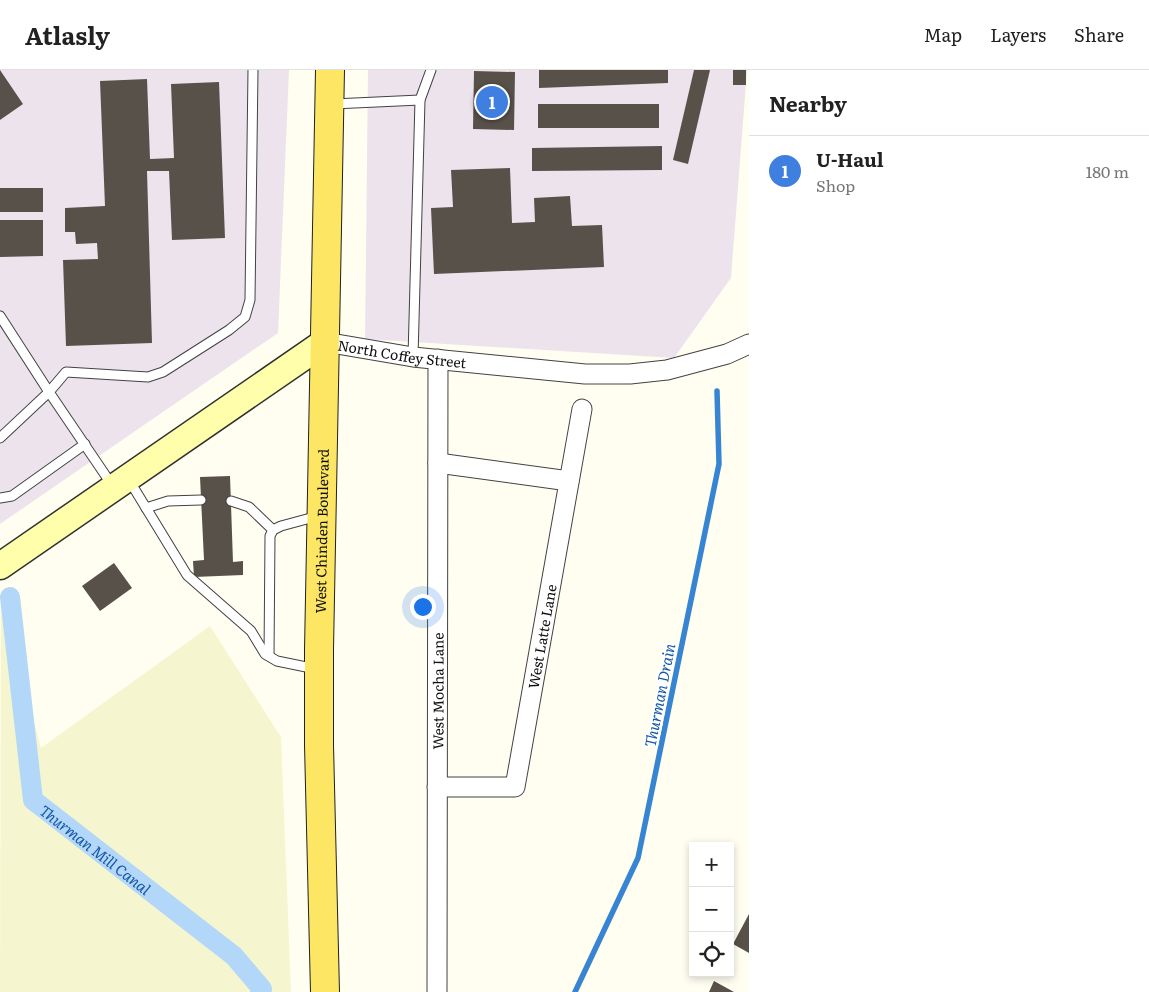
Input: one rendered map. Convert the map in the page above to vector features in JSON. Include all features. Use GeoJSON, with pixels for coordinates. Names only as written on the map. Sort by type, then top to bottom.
{"type":"FeatureCollection","features":[{"type":"Feature","properties":{"kind":"main road","name":"West Chinden Boulevard"},"geometry":{"type":"LineString","coordinates":[[325,992],[319,670],[330,70]]}},
{"type":"Feature","properties":{"kind":"street","name":"North Coffey Street"},"geometry":{"type":"LineString","coordinates":[[0,566],[325,342],[412,357],[585,374],[630,374],[667,370],[727,354],[749,344]]}},
{"type":"Feature","properties":{"kind":"street","name":"West Mocha Lane"},"geometry":{"type":"LineString","coordinates":[[437,992],[438,359]]}},
{"type":"Feature","properties":{"kind":"street","name":"West Latte Lane"},"geometry":{"type":"LineString","coordinates":[[437,787],[515,787],[582,409]]}},
{"type":"Feature","properties":{"kind":"street"},"geometry":{"type":"LineString","coordinates":[[438,462],[569,481]]}},
{"type":"Feature","properties":{"kind":"lane"},"geometry":{"type":"LineString","coordinates":[[0,438],[50,392],[66,372],[148,377],[163,372],[229,330],[245,317],[250,300],[253,70]]}},
{"type":"Feature","properties":{"kind":"lane"},"geometry":{"type":"LineString","coordinates":[[412,357],[420,100],[431,70]]}},
{"type":"Feature","properties":{"kind":"lane"},"geometry":{"type":"LineString","coordinates":[[329,104],[420,100]]}},
{"type":"Feature","properties":{"kind":"lane"},"geometry":{"type":"LineString","coordinates":[[0,316],[85,444],[120,483],[146,508],[186,575],[252,631],[265,654],[277,661],[319,670]]}},
{"type":"Feature","properties":{"kind":"lane"},"geometry":{"type":"LineString","coordinates":[[0,498],[12,496],[85,444]]}},
{"type":"Feature","properties":{"kind":"lane"},"geometry":{"type":"LineString","coordinates":[[146,508],[168,501],[201,500]]}},
{"type":"Feature","properties":{"kind":"lane"},"geometry":{"type":"LineString","coordinates":[[231,501],[250,507],[273,530]]}},
{"type":"Feature","properties":{"kind":"lane"},"geometry":{"type":"LineString","coordinates":[[269,656],[268,583],[270,536],[273,530],[322,515]]}},
{"type":"Feature","properties":{"kind":"shaded area"},"geometry":{"type":"Polygon","coordinates":[[[0,70],[289,70],[278,333],[0,524],[0,70]]]}},
{"type":"Feature","properties":{"kind":"shaded area"},"geometry":{"type":"Polygon","coordinates":[[[368,70],[747,70],[731,278],[674,358],[365,339],[368,70]]]}},
{"type":"Feature","properties":{"kind":"green space"},"geometry":{"type":"Polygon","coordinates":[[[1,598],[41,748],[210,626],[281,737],[291,992],[0,992],[1,598]]]}},
{"type":"Feature","properties":{"kind":"building"},"geometry":{"type":"Polygon","coordinates":[[[0,70],[23,104],[0,120],[0,70]]]}},
{"type":"Feature","properties":{"kind":"building"},"geometry":{"type":"Polygon","coordinates":[[[539,70],[668,70],[668,83],[539,88],[539,70]]]}},
{"type":"Feature","properties":{"kind":"building"},"geometry":{"type":"Polygon","coordinates":[[[694,70],[710,70],[688,164],[673,160],[694,70]]]}},
{"type":"Feature","properties":{"kind":"building"},"geometry":{"type":"Polygon","coordinates":[[[733,70],[746,70],[746,85],[733,85],[733,70]]]}},
{"type":"Feature","properties":{"kind":"building"},"geometry":{"type":"Polygon","coordinates":[[[474,71],[515,72],[514,130],[473,129],[474,71]]]}},
{"type":"Feature","properties":{"kind":"building"},"geometry":{"type":"Polygon","coordinates":[[[147,79],[150,159],[174,158],[171,84],[219,82],[225,238],[172,240],[169,171],[147,171],[152,343],[66,346],[63,260],[98,259],[97,243],[76,244],[75,232],[65,232],[65,208],[105,206],[100,81],[147,79]]]}},
{"type":"Feature","properties":{"kind":"building"},"geometry":{"type":"Polygon","coordinates":[[[538,104],[659,104],[659,128],[538,128],[538,104]]]}},
{"type":"Feature","properties":{"kind":"building"},"geometry":{"type":"Polygon","coordinates":[[[662,146],[662,170],[532,171],[532,148],[662,146]]]}},
{"type":"Feature","properties":{"kind":"building"},"geometry":{"type":"Polygon","coordinates":[[[510,168],[512,223],[535,222],[534,198],[570,196],[572,226],[602,225],[604,267],[434,274],[431,208],[453,207],[451,170],[510,168]]]}},
{"type":"Feature","properties":{"kind":"building"},"geometry":{"type":"Polygon","coordinates":[[[0,188],[43,188],[43,212],[0,212],[0,188]]]}},
{"type":"Feature","properties":{"kind":"building"},"geometry":{"type":"Polygon","coordinates":[[[0,220],[43,220],[43,256],[0,257],[0,220]]]}},
{"type":"Feature","properties":{"kind":"building"},"geometry":{"type":"Polygon","coordinates":[[[230,476],[233,562],[243,561],[243,575],[194,577],[193,561],[204,560],[200,477],[230,476]]]}},
{"type":"Feature","properties":{"kind":"building"},"geometry":{"type":"Polygon","coordinates":[[[114,563],[132,588],[100,611],[82,586],[114,563]]]}},
{"type":"Feature","properties":{"kind":"building"},"geometry":{"type":"Polygon","coordinates":[[[749,914],[749,953],[734,945],[749,914]]]}},
{"type":"Feature","properties":{"kind":"building"},"geometry":{"type":"Polygon","coordinates":[[[714,981],[734,992],[709,992],[714,981]]]}},
{"type":"Feature","properties":{"kind":"waterway","name":"Thurman Drain"},"geometry":{"type":"LineString","coordinates":[[575,992],[638,858],[719,464],[717,391]]}},
{"type":"Feature","properties":{"kind":"waterway","name":"Thurman Mill Canal"},"geometry":{"type":"LineString","coordinates":[[10,597],[33,800],[234,956],[262,989],[260,992]]}},
{"type":"Feature","properties":{"kind":"place","name":"U-Haul"},"geometry":{"type":"Point","coordinates":[492,102]}}]}
